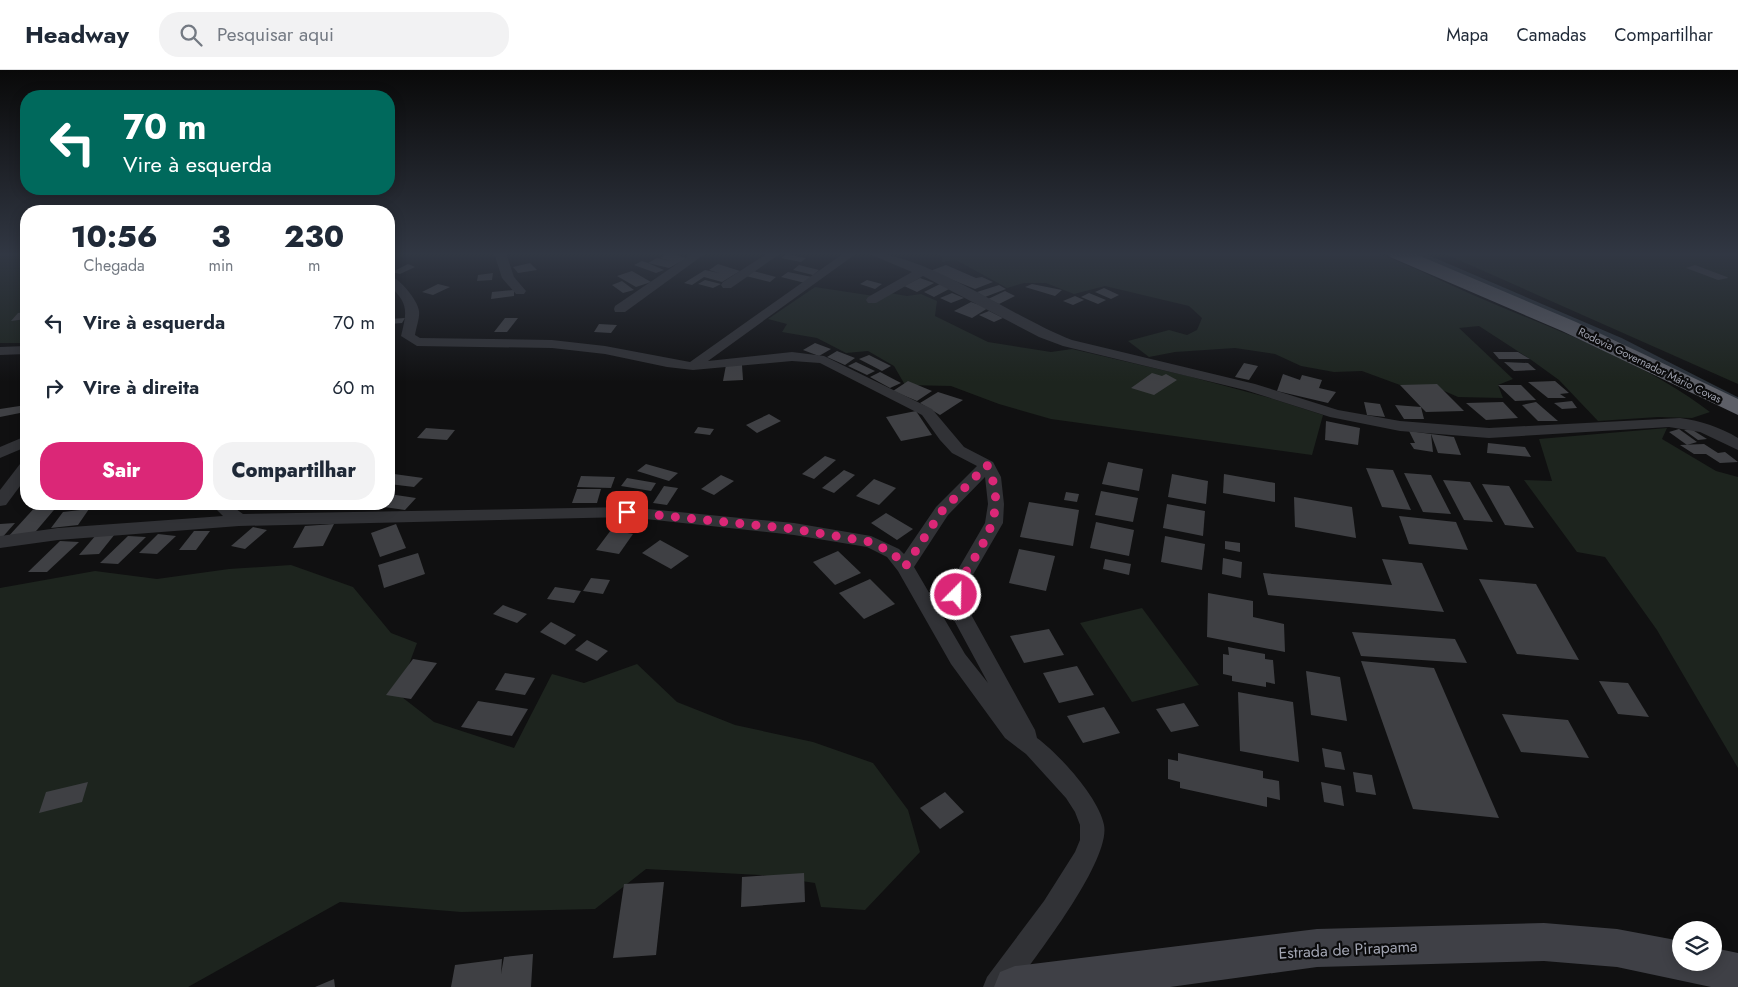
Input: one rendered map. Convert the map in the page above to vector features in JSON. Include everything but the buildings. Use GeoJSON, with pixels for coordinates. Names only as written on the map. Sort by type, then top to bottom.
{"type":"FeatureCollection","features":[{"type":"Feature","properties":{"kind":"highway","name":"Rodovia Governador Mário Covas"},"geometry":{"type":"LineString","coordinates":[[1499,296],[1614,346],[1738,408]]}},
{"type":"Feature","properties":{"kind":"highway","name":"Rodovia Governador Mário Covas"},"geometry":{"type":"LineString","coordinates":[[1541,296],[1666,351],[1738,387]]}},
{"type":"Feature","properties":{"kind":"main road","name":"Estrada de Pirapama"},"geometry":{"type":"LineString","coordinates":[[1015,987],[1326,948],[1544,942],[1617,948],[1672,959]]}},
{"type":"Feature","properties":{"kind":"main road"},"geometry":{"type":"LineString","coordinates":[[1722,969],[1738,973]]}},
{"type":"Feature","properties":{"kind":"street"},"geometry":{"type":"LineString","coordinates":[[405,296],[410,301],[414,311],[408,336],[417,342],[516,342],[565,345],[612,350],[665,363],[692,366],[760,361],[792,354],[824,360],[927,412],[935,420],[945,437],[958,450],[987,465],[992,477],[996,504],[994,524],[958,585],[958,610],[1034,748]]}},
{"type":"Feature","properties":{"kind":"street"},"geometry":{"type":"LineString","coordinates":[[620,308],[638,296]]}},
{"type":"Feature","properties":{"kind":"street"},"geometry":{"type":"LineString","coordinates":[[692,366],[791,296]]}},
{"type":"Feature","properties":{"kind":"street"},"geometry":{"type":"LineString","coordinates":[[872,300],[879,296]]}},
{"type":"Feature","properties":{"kind":"street"},"geometry":{"type":"LineString","coordinates":[[973,296],[992,308],[1044,334],[1068,343],[1242,384],[1335,414],[1433,431],[1489,434],[1669,422],[1690,423],[1709,428],[1738,445]]}},
{"type":"Feature","properties":{"kind":"street"},"geometry":{"type":"LineString","coordinates":[[0,351],[20,350]]}},
{"type":"Feature","properties":{"kind":"street"},"geometry":{"type":"LineString","coordinates":[[0,453],[20,444]]}},
{"type":"Feature","properties":{"kind":"street"},"geometry":{"type":"LineString","coordinates":[[905,567],[942,511],[987,465]]}},
{"type":"Feature","properties":{"kind":"street"},"geometry":{"type":"LineString","coordinates":[[0,501],[20,475]]}},
{"type":"Feature","properties":{"kind":"street"},"geometry":{"type":"LineString","coordinates":[[226,510],[239,520]]}},
{"type":"Feature","properties":{"kind":"street"},"geometry":{"type":"LineString","coordinates":[[0,542],[58,534],[239,520],[272,511],[440,518],[627,512],[794,529],[871,542],[893,553],[905,567],[958,659],[1013,732],[1034,748],[1074,791],[1085,807],[1092,825],[1092,840],[1086,858],[997,987]]}},
{"type":"Feature","properties":{"kind":"shaded area"},"geometry":{"type":"Polygon","coordinates":[[[0,296],[20,296],[20,343],[0,343],[0,296]]]}},
{"type":"Feature","properties":{"kind":"shaded area"},"geometry":{"type":"Polygon","coordinates":[[[802,296],[925,296],[937,301],[935,316],[988,342],[1051,352],[1072,349],[1188,376],[1270,398],[1323,415],[1312,455],[1051,419],[999,404],[951,386],[905,385],[894,366],[868,351],[846,353],[817,338],[782,332],[787,324],[768,319],[802,296]]]}},
{"type":"Feature","properties":{"kind":"shaded area"},"geometry":{"type":"Polygon","coordinates":[[[1146,296],[1475,296],[1565,333],[1626,361],[1683,393],[1710,412],[1692,418],[1658,417],[1598,421],[1559,380],[1479,326],[1459,328],[1513,379],[1498,385],[1503,398],[1458,397],[1442,390],[1400,385],[1362,371],[1334,372],[1301,366],[1275,354],[1235,348],[1175,352],[1149,357],[1128,341],[1169,330],[1187,335],[1197,330],[1202,318],[1189,306],[1146,296]]]}},
{"type":"Feature","properties":{"kind":"shaded area"},"geometry":{"type":"Polygon","coordinates":[[[1539,296],[1738,296],[1738,384],[1539,296]]]}},
{"type":"Feature","properties":{"kind":"shaded area"},"geometry":{"type":"Polygon","coordinates":[[[1667,428],[1662,439],[1716,471],[1738,477],[1738,768],[1657,630],[1605,557],[1577,552],[1524,480],[1552,481],[1539,439],[1667,428]]]}},
{"type":"Feature","properties":{"kind":"shaded area"},"geometry":{"type":"Polygon","coordinates":[[[291,565],[353,587],[391,633],[417,643],[398,694],[434,722],[514,748],[552,674],[584,683],[637,664],[677,702],[735,725],[813,742],[873,763],[908,810],[920,852],[865,910],[821,907],[815,883],[760,875],[646,869],[595,909],[461,912],[340,902],[188,987],[0,987],[0,588],[95,571],[157,579],[229,569],[291,565]]]}},
{"type":"Feature","properties":{"kind":"shaded area"},"geometry":{"type":"Polygon","coordinates":[[[1142,608],[1199,685],[1132,702],[1080,623],[1142,608]]]}},
{"type":"Feature","properties":{"kind":"waterway"},"geometry":{"type":"LineString","coordinates":[[1517,296],[1620,340],[1738,400]]}},
{"type":"Feature","properties":{"kind":"route"},"geometry":{"type":"LineString","coordinates":[[627,512],[794,529],[871,542],[893,553],[905,567],[942,511],[987,465],[992,477],[996,504],[994,524],[958,585],[956,595]]}}]}
